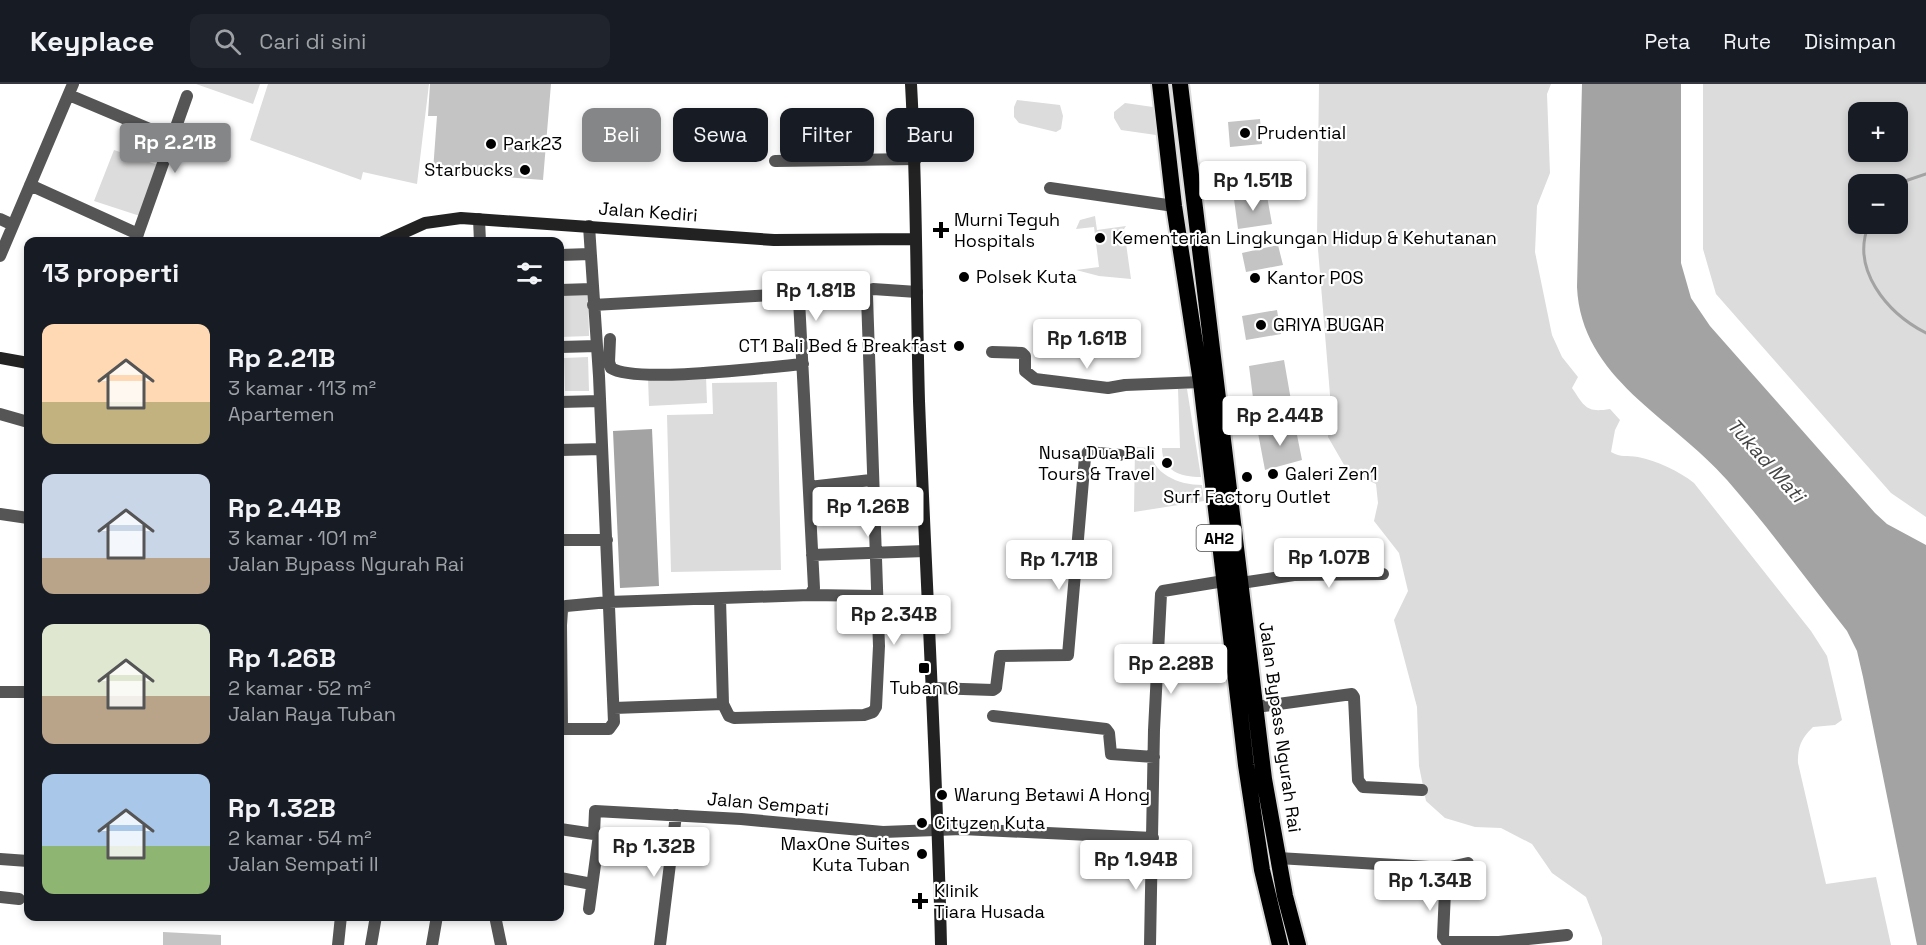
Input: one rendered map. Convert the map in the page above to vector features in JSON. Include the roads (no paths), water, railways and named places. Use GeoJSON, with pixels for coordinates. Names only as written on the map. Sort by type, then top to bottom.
{"type":"FeatureCollection","features":[{"type":"Feature","properties":{"kind":"highway","name":"Jalan Bypass Ngurah Rai"},"geometry":{"type":"LineString","coordinates":[[1160,84],[1174,206],[1233,582],[1256,707],[1264,779],[1278,858],[1298,945]]}},
{"type":"Feature","properties":{"kind":"highway","name":"Jalan Bypass Ngurah Rai"},"geometry":{"type":"LineString","coordinates":[[1180,84],[1233,582],[1257,836],[1269,905],[1280,945]]}},
{"type":"Feature","properties":{"kind":"highway"},"geometry":{"type":"LineString","coordinates":[[1165,130],[1186,128]]}},
{"type":"Feature","properties":{"kind":"main road"},"geometry":{"type":"LineString","coordinates":[[911,84],[913,108]]}},
{"type":"Feature","properties":{"kind":"main road"},"geometry":{"type":"LineString","coordinates":[[916,162],[915,239],[941,945]]}},
{"type":"Feature","properties":{"kind":"main road","name":"Jalan Kediri"},"geometry":{"type":"LineString","coordinates":[[394,237],[425,223],[450,219],[479,219],[774,240],[915,239]]}},
{"type":"Feature","properties":{"kind":"main road"},"geometry":{"type":"LineString","coordinates":[[0,358],[24,362]]}},
{"type":"Feature","properties":{"kind":"street"},"geometry":{"type":"LineString","coordinates":[[0,256],[71,89],[171,138]]}},
{"type":"Feature","properties":{"kind":"street"},"geometry":{"type":"LineString","coordinates":[[137,237],[187,96]]}},
{"type":"Feature","properties":{"kind":"street"},"geometry":{"type":"LineString","coordinates":[[775,161],[886,159]]}},
{"type":"Feature","properties":{"kind":"street"},"geometry":{"type":"LineString","coordinates":[[30,185],[135,237]]}},
{"type":"Feature","properties":{"kind":"street"},"geometry":{"type":"LineString","coordinates":[[1050,188],[1174,206]]}},
{"type":"Feature","properties":{"kind":"street"},"geometry":{"type":"LineString","coordinates":[[0,219],[13,225]]}},
{"type":"Feature","properties":{"kind":"street"},"geometry":{"type":"LineString","coordinates":[[479,219],[480,237]]}},
{"type":"Feature","properties":{"kind":"street"},"geometry":{"type":"LineString","coordinates":[[564,729],[609,729],[614,723],[607,540],[589,226]]}},
{"type":"Feature","properties":{"kind":"street"},"geometry":{"type":"LineString","coordinates":[[564,255],[590,254]]}},
{"type":"Feature","properties":{"kind":"street"},"geometry":{"type":"LineString","coordinates":[[564,290],[592,289]]}},
{"type":"Feature","properties":{"kind":"street"},"geometry":{"type":"LineString","coordinates":[[720,599],[723,704],[729,716],[734,718],[864,715],[873,712],[878,701],[877,596],[871,480],[867,296],[868,291],[873,289],[917,292]]}},
{"type":"Feature","properties":{"kind":"street"},"geometry":{"type":"LineString","coordinates":[[593,305],[790,294],[800,300],[814,588],[810,595]]}},
{"type":"Feature","properties":{"kind":"street"},"geometry":{"type":"LineString","coordinates":[[610,339],[611,368],[626,374],[692,374],[803,364]]}},
{"type":"Feature","properties":{"kind":"street"},"geometry":{"type":"LineString","coordinates":[[564,347],[597,346]]}},
{"type":"Feature","properties":{"kind":"street"},"geometry":{"type":"LineString","coordinates":[[992,352],[1022,353],[1025,356],[1025,371],[1035,379],[1108,388],[1201,382]]}},
{"type":"Feature","properties":{"kind":"street"},"geometry":{"type":"LineString","coordinates":[[564,402],[600,401]]}},
{"type":"Feature","properties":{"kind":"street"},"geometry":{"type":"LineString","coordinates":[[0,414],[24,421]]}},
{"type":"Feature","properties":{"kind":"street"},"geometry":{"type":"LineString","coordinates":[[564,450],[602,449]]}},
{"type":"Feature","properties":{"kind":"street"},"geometry":{"type":"LineString","coordinates":[[933,688],[993,690],[996,688],[1000,656],[1068,655],[1084,457],[1088,453],[1095,452],[1120,455]]}},
{"type":"Feature","properties":{"kind":"street"},"geometry":{"type":"LineString","coordinates":[[809,487],[871,480]]}},
{"type":"Feature","properties":{"kind":"street"},"geometry":{"type":"LineString","coordinates":[[0,514],[24,517]]}},
{"type":"Feature","properties":{"kind":"street"},"geometry":{"type":"LineString","coordinates":[[564,540],[607,540]]}},
{"type":"Feature","properties":{"kind":"street"},"geometry":{"type":"LineString","coordinates":[[812,555],[925,551]]}},
{"type":"Feature","properties":{"kind":"street"},"geometry":{"type":"LineString","coordinates":[[1150,945],[1154,757],[1161,594],[1164,591],[1294,575],[1383,574]]}},
{"type":"Feature","properties":{"kind":"street"},"geometry":{"type":"LineString","coordinates":[[564,609],[578,604],[609,602],[810,595],[877,596]]}},
{"type":"Feature","properties":{"kind":"street"},"geometry":{"type":"LineString","coordinates":[[0,692],[24,693]]}},
{"type":"Feature","properties":{"kind":"street"},"geometry":{"type":"LineString","coordinates":[[1256,707],[1352,694],[1358,780],[1363,787],[1422,790]]}},
{"type":"Feature","properties":{"kind":"street"},"geometry":{"type":"LineString","coordinates":[[614,708],[723,704]]}},
{"type":"Feature","properties":{"kind":"street"},"geometry":{"type":"LineString","coordinates":[[993,716],[1106,729],[1110,733],[1111,754],[1154,757]]}},
{"type":"Feature","properties":{"kind":"street","name":"Jalan Sempati"},"geometry":{"type":"LineString","coordinates":[[596,834],[595,811],[676,815],[883,832],[938,830],[1153,838]]}},
{"type":"Feature","properties":{"kind":"street"},"geometry":{"type":"LineString","coordinates":[[660,945],[676,815]]}},
{"type":"Feature","properties":{"kind":"street"},"geometry":{"type":"LineString","coordinates":[[564,830],[673,843]]}},
{"type":"Feature","properties":{"kind":"street"},"geometry":{"type":"LineString","coordinates":[[589,909],[596,834]]}},
{"type":"Feature","properties":{"kind":"street"},"geometry":{"type":"LineString","coordinates":[[1278,858],[1446,868],[1468,863]]}},
{"type":"Feature","properties":{"kind":"street"},"geometry":{"type":"LineString","coordinates":[[0,859],[24,861]]}},
{"type":"Feature","properties":{"kind":"street"},"geometry":{"type":"LineString","coordinates":[[1446,868],[1444,939],[1449,942],[1500,944],[1567,935]]}},
{"type":"Feature","properties":{"kind":"street"},"geometry":{"type":"LineString","coordinates":[[564,879],[592,884]]}},
{"type":"Feature","properties":{"kind":"street"},"geometry":{"type":"LineString","coordinates":[[0,897],[19,899]]}},
{"type":"Feature","properties":{"kind":"street"},"geometry":{"type":"LineString","coordinates":[[338,945],[340,921]]}},
{"type":"Feature","properties":{"kind":"street"},"geometry":{"type":"LineString","coordinates":[[372,945],[375,921]]}},
{"type":"Feature","properties":{"kind":"street"},"geometry":{"type":"LineString","coordinates":[[432,945],[437,921]]}},
{"type":"Feature","properties":{"kind":"street"},"geometry":{"type":"LineString","coordinates":[[496,921],[501,945]]}},
{"type":"Feature","properties":{"kind":"water"},"geometry":{"type":"Polygon","coordinates":[[[1582,84],[1681,84],[1681,263],[1691,298],[1710,326],[1875,513],[1887,524],[1926,545],[1926,945],[1917,945],[1863,677],[1857,651],[1847,631],[1727,480],[1612,372],[1594,347],[1582,319],[1577,287],[1582,84]]]}},
{"type":"Feature","properties":{"kind":"water"},"geometry":{"type":"Polygon","coordinates":[[[652,429],[659,586],[620,588],[613,431],[652,429]]]}},
{"type":"Feature","properties":{"kind":"waterway","name":"Tukad Mati"},"geometry":{"type":"LineString","coordinates":[[1908,180],[1926,174]]}},
{"type":"Feature","properties":{"kind":"waterway","name":"Tukad Mati"},"geometry":{"type":"LineString","coordinates":[[1866,234],[1864,257],[1868,273],[1876,288],[1898,314],[1926,333]]}},
{"type":"Feature","properties":{"kind":"place","name":"Prudential"},"geometry":{"type":"Point","coordinates":[1245,133]}},
{"type":"Feature","properties":{"kind":"place","name":"Park23"},"geometry":{"type":"Point","coordinates":[491,144]}},
{"type":"Feature","properties":{"kind":"place","name":"Starbucks"},"geometry":{"type":"Point","coordinates":[525,170]}},
{"type":"Feature","properties":{"kind":"place","name":"Murni Teguh Hospitals"},"geometry":{"type":"Point","coordinates":[941,230]}},
{"type":"Feature","properties":{"kind":"place","name":"Kementerian Lingkungan Hidup & Kehutanan"},"geometry":{"type":"Point","coordinates":[1100,238]}},
{"type":"Feature","properties":{"kind":"place","name":"Polsek Kuta"},"geometry":{"type":"Point","coordinates":[964,277]}},
{"type":"Feature","properties":{"kind":"place","name":"Kantor POS"},"geometry":{"type":"Point","coordinates":[1255,278]}},
{"type":"Feature","properties":{"kind":"place","name":"GRIYA BUGAR"},"geometry":{"type":"Point","coordinates":[1261,325]}},
{"type":"Feature","properties":{"kind":"place","name":"CT1 Bali Bed & Breakfast"},"geometry":{"type":"Point","coordinates":[959,346]}},
{"type":"Feature","properties":{"kind":"place","name":"Nusa Dua Bali Tours & Travel"},"geometry":{"type":"Point","coordinates":[1167,463]}},
{"type":"Feature","properties":{"kind":"place","name":"Galeri Zen1"},"geometry":{"type":"Point","coordinates":[1273,474]}},
{"type":"Feature","properties":{"kind":"place","name":"Surf Factory Outlet"},"geometry":{"type":"Point","coordinates":[1247,477]}},
{"type":"Feature","properties":{"kind":"place","name":"Tuban 6"},"geometry":{"type":"Point","coordinates":[924,668]}},
{"type":"Feature","properties":{"kind":"place","name":"Warung Betawi A Hong"},"geometry":{"type":"Point","coordinates":[942,795]}},
{"type":"Feature","properties":{"kind":"place","name":"Cityzen Kuta"},"geometry":{"type":"Point","coordinates":[922,823]}},
{"type":"Feature","properties":{"kind":"place","name":"MaxOne Suites Kuta Tuban"},"geometry":{"type":"Point","coordinates":[922,854]}},
{"type":"Feature","properties":{"kind":"place","name":"Klinik Tiara Husada"},"geometry":{"type":"Point","coordinates":[920,901]}}]}
